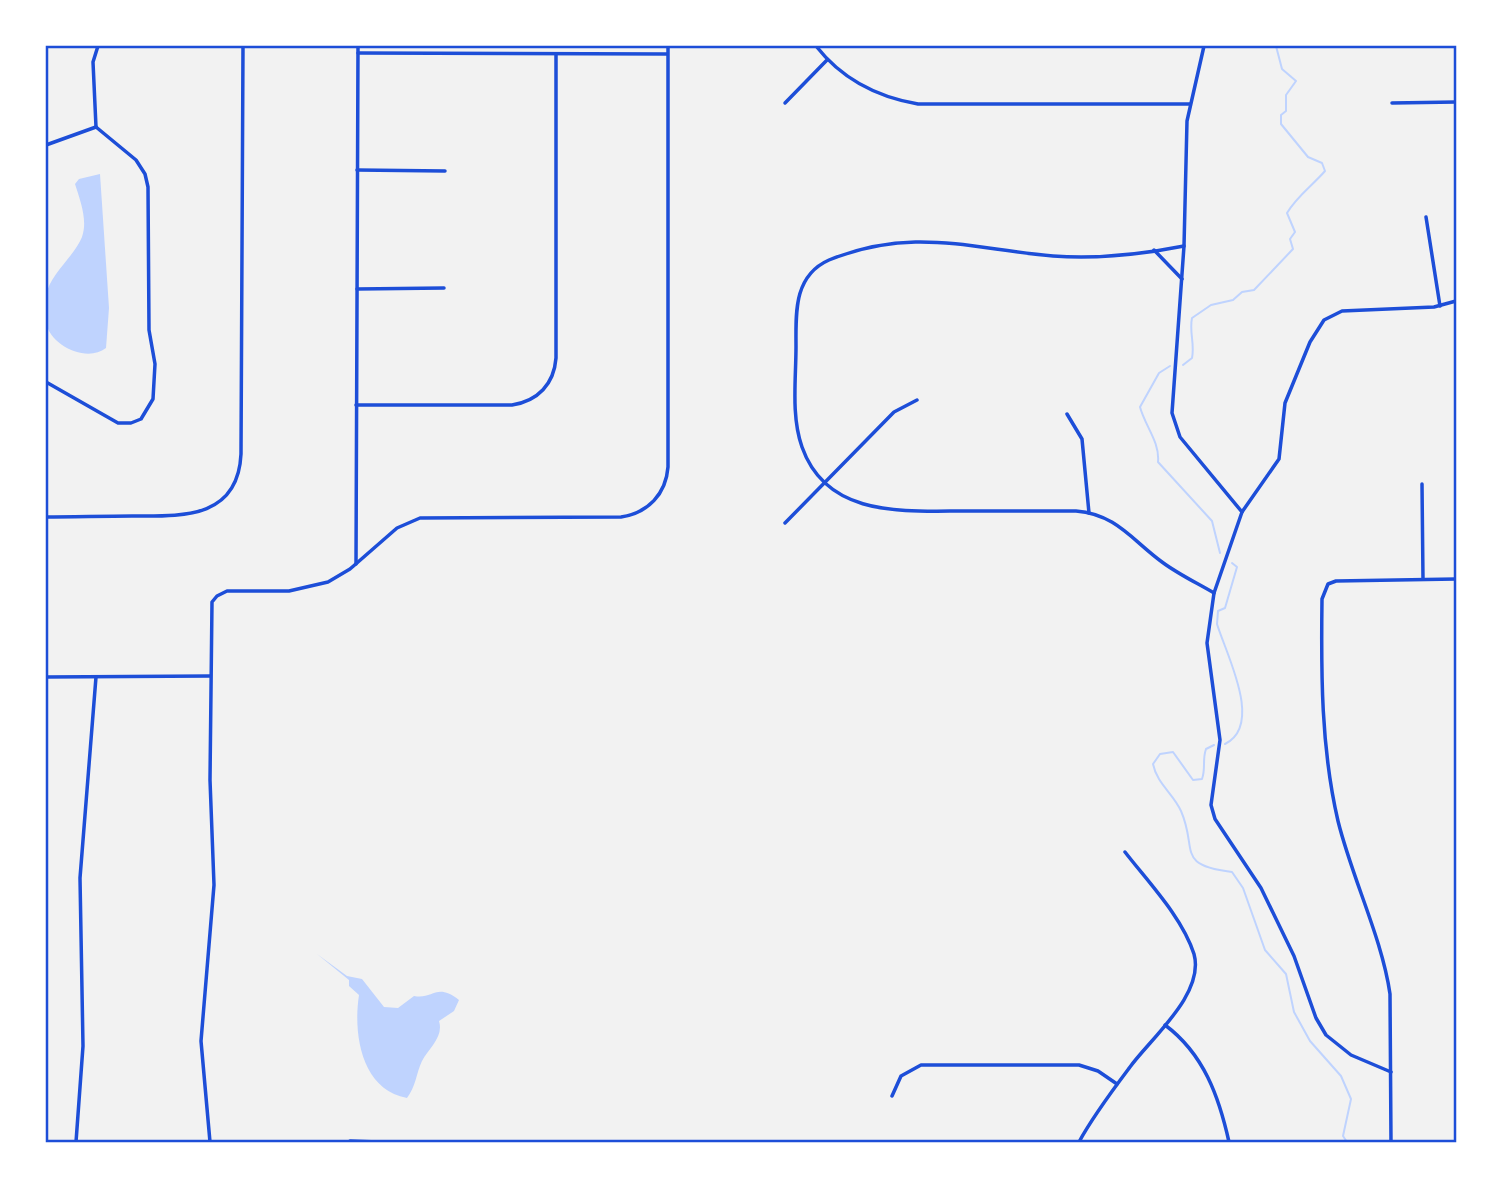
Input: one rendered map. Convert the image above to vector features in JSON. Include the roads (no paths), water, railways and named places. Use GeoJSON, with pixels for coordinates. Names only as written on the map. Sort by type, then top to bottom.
{"type":"FeatureCollection","features":[{"type":"Feature","properties":{"kind":"street"},"geometry":{"type":"LineString","coordinates":[[46,382],[118,423],[135,422],[148,411],[152,402],[155,364],[149,330],[148,183],[133,157],[96,127],[93,59],[98,46]]}},
{"type":"Feature","properties":{"kind":"street"},"geometry":{"type":"LineString","coordinates":[[46,517],[183,516],[202,512],[220,500],[234,483],[241,457],[243,46]]}},
{"type":"Feature","properties":{"kind":"street"},"geometry":{"type":"LineString","coordinates":[[356,564],[358,46]]}},
{"type":"Feature","properties":{"kind":"street"},"geometry":{"type":"LineString","coordinates":[[209,1143],[201,1041],[214,872],[210,609],[215,597],[227,591],[303,589],[328,582],[356,564],[397,528],[427,517],[621,517],[634,514],[654,502],[664,485],[668,467],[668,46]]}},
{"type":"Feature","properties":{"kind":"street"},"geometry":{"type":"LineString","coordinates":[[816,46],[828,60],[872,91],[918,104],[1190,104]]}},
{"type":"Feature","properties":{"kind":"street"},"geometry":{"type":"LineString","coordinates":[[1204,46],[1190,104],[1185,246],[1173,419],[1184,443],[1242,512]]}},
{"type":"Feature","properties":{"kind":"street"},"geometry":{"type":"LineString","coordinates":[[358,53],[668,54]]}},
{"type":"Feature","properties":{"kind":"street"},"geometry":{"type":"LineString","coordinates":[[356,405],[512,405],[533,398],[551,380],[556,362],[556,54]]}},
{"type":"Feature","properties":{"kind":"street"},"geometry":{"type":"LineString","coordinates":[[785,103],[828,60]]}},
{"type":"Feature","properties":{"kind":"street"},"geometry":{"type":"LineString","coordinates":[[1392,103],[1457,102]]}},
{"type":"Feature","properties":{"kind":"street"},"geometry":{"type":"LineString","coordinates":[[46,145],[96,127]]}},
{"type":"Feature","properties":{"kind":"street"},"geometry":{"type":"LineString","coordinates":[[357,170],[445,171]]}},
{"type":"Feature","properties":{"kind":"street"},"geometry":{"type":"LineString","coordinates":[[1426,217],[1440,306]]}},
{"type":"Feature","properties":{"kind":"street"},"geometry":{"type":"LineString","coordinates":[[1185,246],[1067,257],[925,241],[859,250],[820,265],[801,288],[796,306],[799,438],[809,462],[824,482],[853,502],[882,510],[1089,513],[1122,526],[1161,561],[1214,593]]}},
{"type":"Feature","properties":{"kind":"street"},"geometry":{"type":"LineString","coordinates":[[1154,250],[1183,279]]}},
{"type":"Feature","properties":{"kind":"street"},"geometry":{"type":"LineString","coordinates":[[357,289],[444,288]]}},
{"type":"Feature","properties":{"kind":"street"},"geometry":{"type":"LineString","coordinates":[[1391,1072],[1351,1055],[1326,1035],[1316,1018],[1294,957],[1261,888],[1213,813],[1211,802],[1220,740],[1207,643],[1214,593],[1242,512],[1279,459],[1286,399],[1313,336],[1324,320],[1348,310],[1440,306],[1457,302]]}},
{"type":"Feature","properties":{"kind":"street"},"geometry":{"type":"LineString","coordinates":[[785,523],[894,412],[917,400]]}},
{"type":"Feature","properties":{"kind":"street"},"geometry":{"type":"LineString","coordinates":[[1067,414],[1082,439],[1089,513]]}},
{"type":"Feature","properties":{"kind":"street"},"geometry":{"type":"LineString","coordinates":[[1422,484],[1423,579]]}},
{"type":"Feature","properties":{"kind":"street"},"geometry":{"type":"LineString","coordinates":[[1391,1143],[1389,985],[1338,819],[1325,740],[1322,601],[1328,584],[1343,580],[1457,579]]}},
{"type":"Feature","properties":{"kind":"street"},"geometry":{"type":"LineString","coordinates":[[46,677],[210,676]]}},
{"type":"Feature","properties":{"kind":"street"},"geometry":{"type":"LineString","coordinates":[[76,1143],[83,1046],[80,878],[96,677]]}},
{"type":"Feature","properties":{"kind":"street"},"geometry":{"type":"LineString","coordinates":[[1079,1143],[1118,1084],[1188,992],[1195,972],[1195,957],[1179,924],[1125,852]]}},
{"type":"Feature","properties":{"kind":"street"},"geometry":{"type":"LineString","coordinates":[[1165,1025],[1188,1044],[1202,1064],[1219,1105],[1228,1143]]}},
{"type":"Feature","properties":{"kind":"street"},"geometry":{"type":"LineString","coordinates":[[892,1096],[901,1076],[921,1065],[1079,1065],[1098,1071],[1118,1084]]}},
{"type":"Feature","properties":{"kind":"street"},"geometry":{"type":"LineString","coordinates":[[350,1141],[378,1143]]}},
{"type":"Feature","properties":{"kind":"water"},"geometry":{"type":"Polygon","coordinates":[[[100,174],[109,308],[106,348],[89,354],[71,350],[55,339],[46,323],[45,299],[48,288],[78,244],[84,230],[83,210],[75,184],[79,179],[100,174]]]}},
{"type":"Feature","properties":{"kind":"water"},"geometry":{"type":"Polygon","coordinates":[[[317,954],[347,976],[362,979],[384,1007],[398,1008],[414,996],[440,992],[459,1000],[454,1011],[439,1021],[438,1037],[422,1061],[407,1098],[391,1093],[379,1084],[370,1072],[359,1042],[359,995],[349,986],[349,980],[317,954]]]}},
{"type":"Feature","properties":{"kind":"waterway"},"geometry":{"type":"LineString","coordinates":[[1183,365],[1192,358],[1192,318],[1211,305],[1233,300],[1242,292],[1254,290],[1293,249],[1290,239],[1295,232],[1287,213],[1325,171],[1322,163],[1308,157],[1281,124],[1281,115],[1286,111],[1286,95],[1296,81],[1282,69],[1276,46]]}},
{"type":"Feature","properties":{"kind":"waterway"},"geometry":{"type":"LineString","coordinates":[[1170,366],[1159,373],[1140,407],[1155,441],[1158,462],[1212,521],[1220,553]]}},
{"type":"Feature","properties":{"kind":"waterway"},"geometry":{"type":"LineString","coordinates":[[1225,744],[1236,735],[1242,706],[1234,670],[1217,624],[1218,611],[1225,608],[1237,567],[1232,563]]}},
{"type":"Feature","properties":{"kind":"waterway"},"geometry":{"type":"LineString","coordinates":[[1214,745],[1206,749],[1202,779],[1193,780],[1173,752],[1160,754],[1153,764],[1155,771],[1181,811],[1195,860],[1214,869],[1232,872],[1243,888],[1265,950],[1286,974],[1294,1012],[1310,1041],[1341,1076],[1351,1099],[1343,1136],[1347,1142]]}}]}
